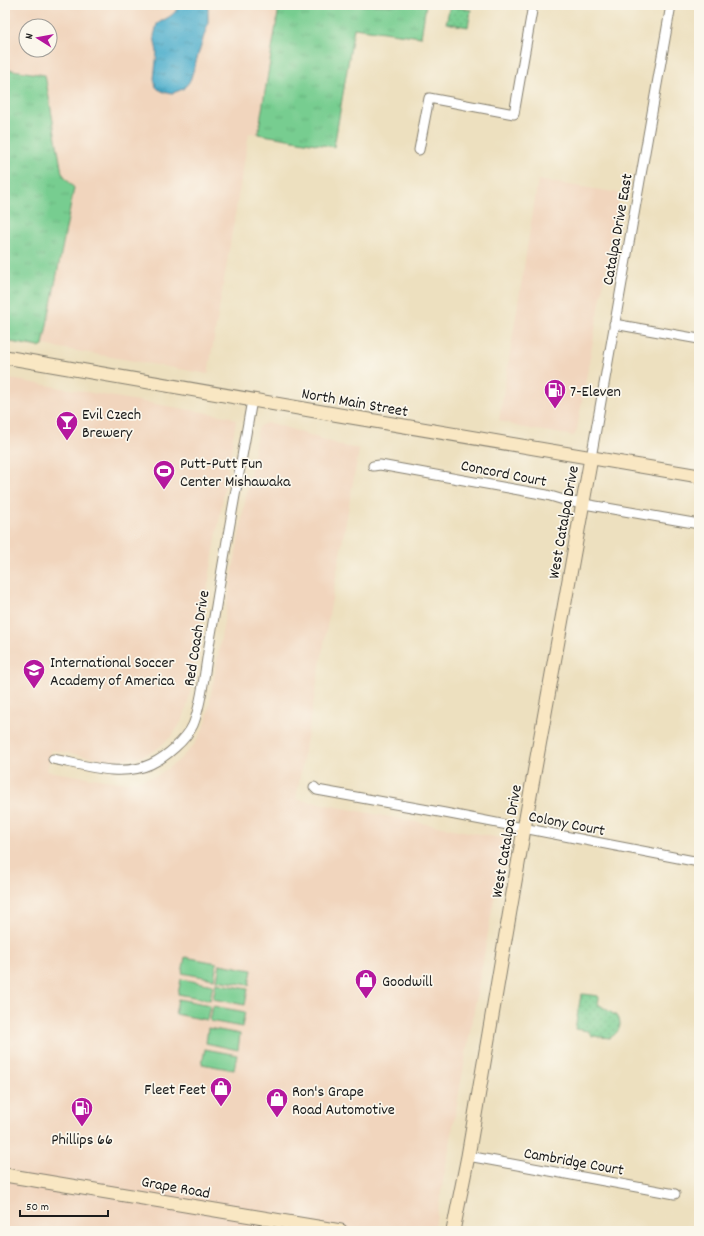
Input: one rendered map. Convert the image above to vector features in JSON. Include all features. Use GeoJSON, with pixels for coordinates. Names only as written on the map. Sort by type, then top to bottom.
{"type":"FeatureCollection","features":[{"type":"Feature","properties":{"kind":"main road","name":"North Main Street"},"geometry":{"type":"LineString","coordinates":[[5,357],[699,476]]}},
{"type":"Feature","properties":{"kind":"main road","name":"West Catalpa Drive"},"geometry":{"type":"LineString","coordinates":[[453,1231],[468,1156],[524,829],[591,458]]}},
{"type":"Feature","properties":{"kind":"main road","name":"Grape Road"},"geometry":{"type":"LineString","coordinates":[[5,1174],[341,1231]]}},
{"type":"Feature","properties":{"kind":"street"},"geometry":{"type":"LineString","coordinates":[[419,150],[429,98],[514,114],[533,5]]}},
{"type":"Feature","properties":{"kind":"street","name":"Catalpa Drive East"},"geometry":{"type":"LineString","coordinates":[[591,458],[671,5]]}},
{"type":"Feature","properties":{"kind":"street"},"geometry":{"type":"LineString","coordinates":[[614,324],[699,339]]}},
{"type":"Feature","properties":{"kind":"street","name":"Red Coach Drive"},"geometry":{"type":"LineString","coordinates":[[53,759],[107,769],[119,770],[136,768],[150,764],[167,754],[182,740],[192,727],[199,710],[216,601],[252,400]]}},
{"type":"Feature","properties":{"kind":"street","name":"Concord Court"},"geometry":{"type":"LineString","coordinates":[[373,466],[380,465],[547,495],[582,504],[699,524]]}},
{"type":"Feature","properties":{"kind":"street","name":"Colony Court"},"geometry":{"type":"LineString","coordinates":[[314,787],[317,790],[699,862]]}},
{"type":"Feature","properties":{"kind":"street","name":"Cambridge Court"},"geometry":{"type":"LineString","coordinates":[[468,1156],[675,1194]]}},
{"type":"Feature","properties":{"kind":"shaded area"},"geometry":{"type":"Polygon","coordinates":[[[5,5],[279,5],[258,134],[249,133],[208,374],[43,345],[74,188],[62,173],[45,75],[5,69],[5,5]]]}},
{"type":"Feature","properties":{"kind":"shaded area"},"geometry":{"type":"Polygon","coordinates":[[[538,180],[620,193],[577,429],[574,436],[519,427],[499,420],[538,180]]]}},
{"type":"Feature","properties":{"kind":"shaded area"},"geometry":{"type":"Polygon","coordinates":[[[5,378],[231,417],[236,421],[188,703],[183,719],[173,735],[156,750],[138,758],[108,760],[51,750],[47,771],[119,782],[136,781],[158,775],[178,761],[194,745],[206,723],[258,428],[267,423],[275,424],[343,446],[359,449],[296,799],[505,839],[434,1231],[5,1231],[5,378]]]}},
{"type":"Feature","properties":{"kind":"green space"},"geometry":{"type":"Polygon","coordinates":[[[293,5],[426,5],[421,37],[354,28],[334,147],[258,134],[279,7],[292,10],[293,5]]]}},
{"type":"Feature","properties":{"kind":"green space"},"geometry":{"type":"Polygon","coordinates":[[[450,6],[471,10],[468,27],[446,23],[450,6]]]}},
{"type":"Feature","properties":{"kind":"green space"},"geometry":{"type":"Polygon","coordinates":[[[5,69],[45,75],[62,173],[74,188],[43,345],[39,347],[5,341],[5,69]]]}},
{"type":"Feature","properties":{"kind":"green space"},"geometry":{"type":"Polygon","coordinates":[[[185,957],[217,963],[214,979],[182,973],[185,957]]]}},
{"type":"Feature","properties":{"kind":"green space"},"geometry":{"type":"Polygon","coordinates":[[[220,964],[252,970],[249,985],[217,980],[220,964]]]}},
{"type":"Feature","properties":{"kind":"green space"},"geometry":{"type":"Polygon","coordinates":[[[181,979],[213,985],[210,1000],[178,994],[181,979]]]}},
{"type":"Feature","properties":{"kind":"green space"},"geometry":{"type":"Polygon","coordinates":[[[216,983],[248,989],[245,1005],[213,999],[216,983]]]}},
{"type":"Feature","properties":{"kind":"green space"},"geometry":{"type":"Polygon","coordinates":[[[581,995],[598,996],[598,1004],[618,1017],[620,1023],[619,1029],[610,1038],[592,1036],[588,1031],[575,1029],[581,995]]]}},
{"type":"Feature","properties":{"kind":"green space"},"geometry":{"type":"Polygon","coordinates":[[[178,999],[210,1005],[207,1020],[175,1014],[178,999]]]}},
{"type":"Feature","properties":{"kind":"green space"},"geometry":{"type":"Polygon","coordinates":[[[213,1006],[245,1012],[242,1027],[210,1021],[213,1006]]]}},
{"type":"Feature","properties":{"kind":"green space"},"geometry":{"type":"Polygon","coordinates":[[[208,1028],[240,1034],[238,1050],[206,1043],[208,1028]]]}},
{"type":"Feature","properties":{"kind":"green space"},"geometry":{"type":"Polygon","coordinates":[[[205,1049],[237,1055],[234,1070],[202,1064],[205,1049]]]}},
{"type":"Feature","properties":{"kind":"water"},"geometry":{"type":"Polygon","coordinates":[[[179,5],[208,5],[208,23],[190,81],[183,89],[173,93],[164,92],[156,87],[154,79],[157,52],[154,36],[157,24],[172,14],[179,5]]]}},
{"type":"Feature","properties":{"kind":"place","name":"7-Eleven"},"geometry":{"type":"Point","coordinates":[555,410]}},
{"type":"Feature","properties":{"kind":"place","name":"Evil Czech Brewery"},"geometry":{"type":"Point","coordinates":[67,442]}},
{"type":"Feature","properties":{"kind":"place","name":"Putt-Putt Fun Center Mishawaka"},"geometry":{"type":"Point","coordinates":[164,490]}},
{"type":"Feature","properties":{"kind":"place","name":"International Soccer Academy of America"},"geometry":{"type":"Point","coordinates":[34,690]}},
{"type":"Feature","properties":{"kind":"place","name":"Goodwill"},"geometry":{"type":"Point","coordinates":[366,1000]}},
{"type":"Feature","properties":{"kind":"place","name":"Fleet Feet"},"geometry":{"type":"Point","coordinates":[221,1108]}},
{"type":"Feature","properties":{"kind":"place","name":"Ron's Grape Road Automotive"},"geometry":{"type":"Point","coordinates":[277,1118]}},
{"type":"Feature","properties":{"kind":"place","name":"Phillips 66"},"geometry":{"type":"Point","coordinates":[82,1128]}}]}
